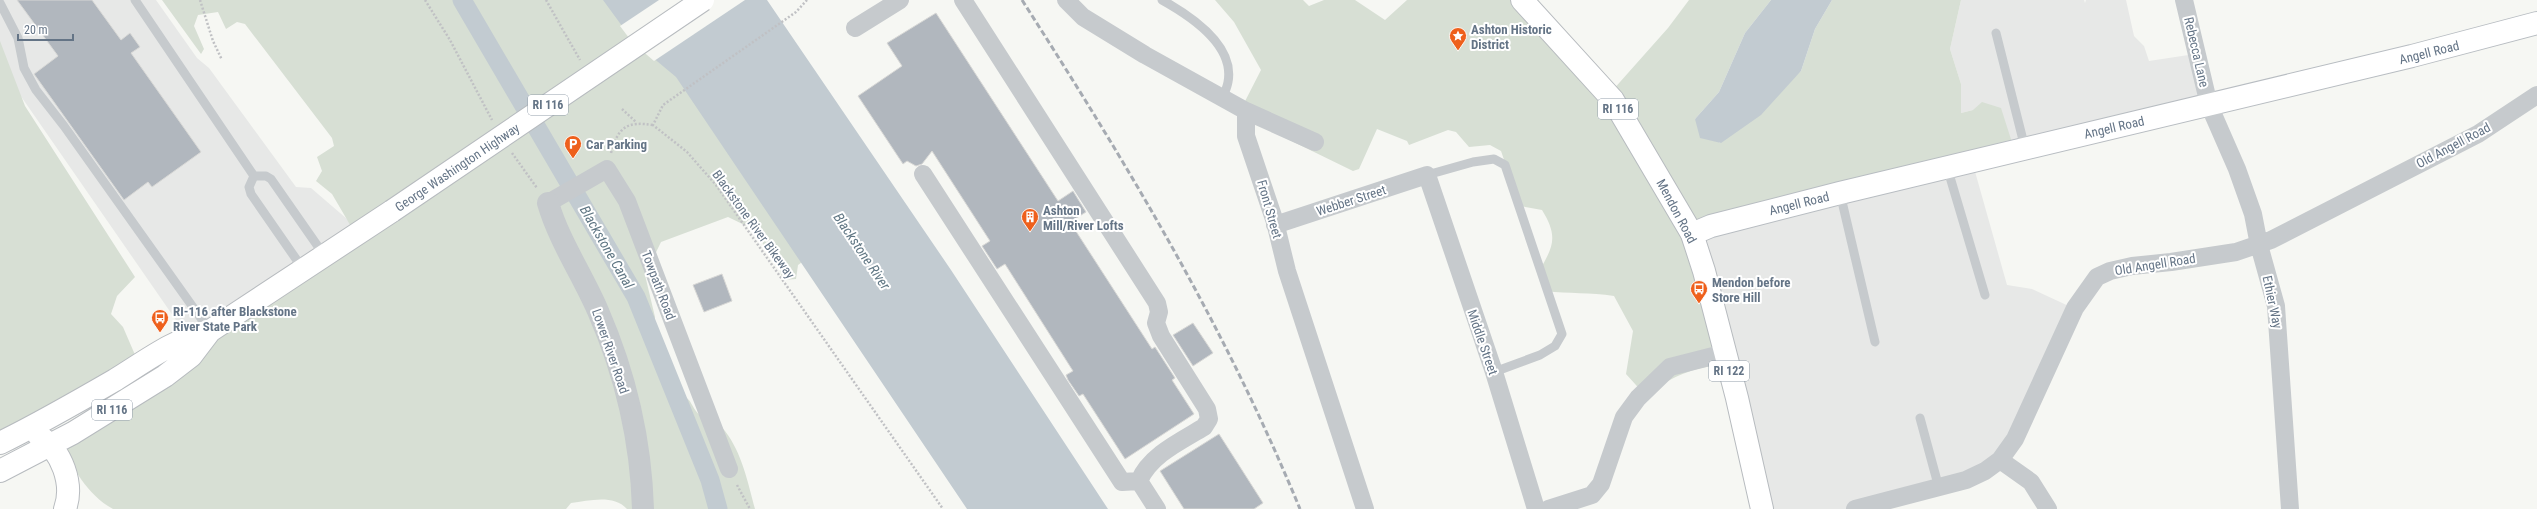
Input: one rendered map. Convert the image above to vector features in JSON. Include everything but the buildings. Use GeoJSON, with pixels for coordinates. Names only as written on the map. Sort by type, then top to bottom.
{"type":"FeatureCollection","features":[{"type":"Feature","properties":{"kind":"main road","name":"George Washington Highway"},"geometry":{"type":"LineString","coordinates":[[0,443],[24,432],[102,388],[169,346],[195,334],[210,331],[392,211],[703,0]]}},
{"type":"Feature","properties":{"kind":"main road","name":"Mendon Road"},"geometry":{"type":"LineString","coordinates":[[1522,0],[1613,100],[1692,234],[1725,353],[1762,509]]}},
{"type":"Feature","properties":{"kind":"main road","name":"Angell Road"},"geometry":{"type":"LineString","coordinates":[[1692,234],[1711,226],[1840,193],[2419,55],[2537,23]]}},
{"type":"Feature","properties":{"kind":"main road","name":"George Washington Highway"},"geometry":{"type":"LineString","coordinates":[[0,470],[51,445],[104,415],[181,366],[202,344],[210,331]]}},
{"type":"Feature","properties":{"kind":"main road"},"geometry":{"type":"LineString","coordinates":[[24,432],[38,436],[51,445],[66,477],[69,493],[65,509]]}},
{"type":"Feature","properties":{"kind":"street"},"geometry":{"type":"LineString","coordinates":[[855,28],[900,0]]}},
{"type":"Feature","properties":{"kind":"street"},"geometry":{"type":"LineString","coordinates":[[963,0],[1156,303],[1159,312],[1156,323],[1161,336],[1207,409],[1209,419],[1204,427],[1156,458],[1144,469],[1139,480]]}},
{"type":"Feature","properties":{"kind":"street"},"geometry":{"type":"LineString","coordinates":[[1066,0],[1083,17],[1222,100],[1315,142]]}},
{"type":"Feature","properties":{"kind":"street","name":"Rebecca Lane"},"geometry":{"type":"LineString","coordinates":[[2184,0],[2209,105]]}},
{"type":"Feature","properties":{"kind":"street","name":"Old Angell Road"},"geometry":{"type":"LineString","coordinates":[[1855,509],[1938,488],[1972,477],[1985,471],[2000,460],[2015,439],[2075,308],[2097,277],[2110,271],[2132,266],[2171,262],[2236,252],[2259,245],[2478,134],[2537,95]]}},
{"type":"Feature","properties":{"kind":"street","name":"Ethier Way"},"geometry":{"type":"LineString","coordinates":[[2209,105],[2240,176],[2253,214],[2259,245],[2278,320],[2290,509]]}},
{"type":"Feature","properties":{"kind":"street","name":"Front Street"},"geometry":{"type":"LineString","coordinates":[[1246,111],[1246,136],[1275,225],[1287,271],[1365,509]]}},
{"type":"Feature","properties":{"kind":"street"},"geometry":{"type":"LineString","coordinates":[[551,201],[600,173]]}},
{"type":"Feature","properties":{"kind":"street","name":"Towpath Road"},"geometry":{"type":"LineString","coordinates":[[600,173],[627,201],[729,469]]}},
{"type":"Feature","properties":{"kind":"street"},"geometry":{"type":"LineString","coordinates":[[923,174],[1122,482],[1139,480]]}},
{"type":"Feature","properties":{"kind":"street","name":"Webber Street"},"geometry":{"type":"LineString","coordinates":[[1275,225],[1427,175]]}},
{"type":"Feature","properties":{"kind":"street","name":"Middle Street"},"geometry":{"type":"LineString","coordinates":[[1427,175],[1494,372],[1536,509]]}},
{"type":"Feature","properties":{"kind":"street","name":"Lower River Road"},"geometry":{"type":"LineString","coordinates":[[551,201],[557,229],[597,310],[617,361],[636,441],[643,509]]}},
{"type":"Feature","properties":{"kind":"street"},"geometry":{"type":"LineString","coordinates":[[1548,509],[1592,495],[1601,484],[1624,417],[1638,398],[1670,367],[1725,353]]}},
{"type":"Feature","properties":{"kind":"street"},"geometry":{"type":"LineString","coordinates":[[2000,460],[2030,482],[2048,509]]}},
{"type":"Feature","properties":{"kind":"street"},"geometry":{"type":"LineString","coordinates":[[1139,480],[1158,509]]}},
{"type":"Feature","properties":{"kind":"lane"},"geometry":{"type":"LineString","coordinates":[[135,0],[254,176]]}},
{"type":"Feature","properties":{"kind":"lane"},"geometry":{"type":"LineString","coordinates":[[1162,0],[1186,13],[1213,39],[1225,57],[1228,81],[1222,100]]}},
{"type":"Feature","properties":{"kind":"lane"},"geometry":{"type":"LineString","coordinates":[[0,4],[18,38],[24,68],[36,90],[64,126],[210,331]]}},
{"type":"Feature","properties":{"kind":"lane"},"geometry":{"type":"LineString","coordinates":[[1996,33],[2025,148]]}},
{"type":"Feature","properties":{"kind":"lane"},"geometry":{"type":"LineString","coordinates":[[1427,175],[1473,162],[1494,159],[1505,165],[1508,172],[1562,334],[1555,346],[1540,355],[1494,372]]}},
{"type":"Feature","properties":{"kind":"lane"},"geometry":{"type":"LineString","coordinates":[[1947,167],[1985,294]]}},
{"type":"Feature","properties":{"kind":"lane"},"geometry":{"type":"LineString","coordinates":[[254,176],[266,176],[271,179],[324,255]]}},
{"type":"Feature","properties":{"kind":"lane"},"geometry":{"type":"LineString","coordinates":[[254,176],[249,187],[251,194],[303,269]]}},
{"type":"Feature","properties":{"kind":"lane"},"geometry":{"type":"LineString","coordinates":[[1840,193],[1874,342]]}},
{"type":"Feature","properties":{"kind":"lane"},"geometry":{"type":"LineString","coordinates":[[1920,418],[1938,488]]}},
{"type":"Feature","properties":{"kind":"path"},"geometry":{"type":"LineString","coordinates":[[200,0],[213,41],[222,60]]}},
{"type":"Feature","properties":{"kind":"path"},"geometry":{"type":"LineString","coordinates":[[425,0],[450,40],[496,127]]}},
{"type":"Feature","properties":{"kind":"path"},"geometry":{"type":"LineString","coordinates":[[546,0],[582,64]]}},
{"type":"Feature","properties":{"kind":"path"},"geometry":{"type":"LineString","coordinates":[[622,109],[636,122],[653,125],[663,105],[680,90],[796,12],[807,0]]}},
{"type":"Feature","properties":{"kind":"path"},"geometry":{"type":"LineString","coordinates":[[600,173],[622,128],[636,122]]}},
{"type":"Feature","properties":{"kind":"path","name":"Blackstone River Bikeway"},"geometry":{"type":"LineString","coordinates":[[653,125],[687,152],[716,185],[943,509]]}},
{"type":"Feature","properties":{"kind":"path"},"geometry":{"type":"LineString","coordinates":[[510,150],[551,201]]}},
{"type":"Feature","properties":{"kind":"path"},"geometry":{"type":"LineString","coordinates":[[729,469],[750,509]]}},
{"type":"Feature","properties":{"kind":"shaded area"},"geometry":{"type":"Polygon","coordinates":[[[0,0],[156,0],[197,58],[209,68],[296,187],[311,188],[361,231],[210,331],[178,323],[18,92],[0,47],[0,0]]]}},
{"type":"Feature","properties":{"kind":"shaded area"},"geometry":{"type":"Polygon","coordinates":[[[162,0],[618,0],[645,29],[808,258],[798,265],[796,279],[783,280],[775,255],[765,250],[759,232],[728,217],[661,242],[645,275],[655,317],[649,353],[664,369],[676,392],[686,397],[702,417],[723,428],[736,449],[744,468],[755,509],[627,509],[615,501],[593,500],[571,503],[566,509],[113,509],[95,496],[82,480],[59,442],[356,235],[332,194],[316,181],[322,171],[317,157],[334,146],[332,138],[245,24],[237,22],[226,29],[218,12],[198,15],[194,26],[204,49],[201,54],[162,0]]]}},
{"type":"Feature","properties":{"kind":"shaded area"},"geometry":{"type":"Polygon","coordinates":[[[1215,0],[1303,0],[1309,6],[1324,0],[1355,0],[1385,20],[1407,0],[1517,0],[1604,100],[1668,28],[1689,0],[1771,0],[1745,33],[1719,92],[1695,119],[1720,143],[1801,71],[1815,29],[1832,0],[1961,0],[1950,49],[1961,84],[1961,113],[1973,110],[1982,102],[2001,108],[2016,155],[1693,228],[1724,365],[1692,370],[1673,378],[1645,395],[1626,374],[1633,331],[1614,296],[1546,291],[1539,271],[1551,248],[1552,234],[1550,227],[1542,210],[1520,206],[1501,151],[1490,145],[1469,147],[1456,132],[1448,130],[1409,145],[1407,141],[1377,129],[1359,169],[1353,171],[1261,126],[1239,113],[1261,70],[1234,22],[1215,0]]]}},
{"type":"Feature","properties":{"kind":"shaded area"},"geometry":{"type":"Polygon","coordinates":[[[1961,0],[2084,0],[2085,3],[2086,0],[2126,0],[2134,36],[2144,46],[2149,61],[2195,54],[2206,109],[2026,154],[1973,110],[1961,113],[1961,84],[1950,49],[1961,0]]]}},
{"type":"Feature","properties":{"kind":"shaded area"},"geometry":{"type":"Polygon","coordinates":[[[0,41],[25,106],[135,277],[117,296],[111,314],[123,327],[142,371],[0,451],[0,41]]]}},
{"type":"Feature","properties":{"kind":"shaded area"},"geometry":{"type":"Polygon","coordinates":[[[1974,168],[2007,285],[2032,289],[2073,308],[1999,459],[1884,509],[1762,509],[1693,228],[1974,168]]]}},
{"type":"Feature","properties":{"kind":"water","name":"Blackstone River"},"geometry":{"type":"Polygon","coordinates":[[[603,0],[767,0],[951,270],[1108,509],[967,509],[676,77],[633,41],[603,0]]]}},
{"type":"Feature","properties":{"kind":"water"},"geometry":{"type":"Polygon","coordinates":[[[1771,0],[1832,0],[1815,29],[1801,71],[1761,115],[1721,143],[1700,138],[1695,119],[1719,92],[1745,33],[1771,0]]]}},
{"type":"Feature","properties":{"kind":"pier"},"geometry":{"type":"Polygon","coordinates":[[[659,0],[745,0],[654,61],[632,42],[620,26],[659,0]]]}},
{"type":"Feature","properties":{"kind":"waterway","name":"Blackstone Canal"},"geometry":{"type":"LineString","coordinates":[[462,0],[636,297],[710,480],[718,509]]}},
{"type":"Feature","properties":{"kind":"railway"},"geometry":{"type":"LineString","coordinates":[[1022,0],[1100,124],[1173,248],[1240,375],[1271,441],[1300,509]]}},
{"type":"Feature","properties":{"kind":"place","name":"Ashton Historic District"},"geometry":{"type":"Point","coordinates":[1458,51]}},
{"type":"Feature","properties":{"kind":"place","name":"Car Parking"},"geometry":{"type":"Point","coordinates":[573,159]}},
{"type":"Feature","properties":{"kind":"place","name":"Ashton Mill/River Lofts"},"geometry":{"type":"Point","coordinates":[1030,232]}},
{"type":"Feature","properties":{"kind":"place","name":"Mendon before Store Hill"},"geometry":{"type":"Point","coordinates":[1699,304]}},
{"type":"Feature","properties":{"kind":"place","name":"RI-116 after Blackstone River State Park"},"geometry":{"type":"Point","coordinates":[160,333]}}]}
